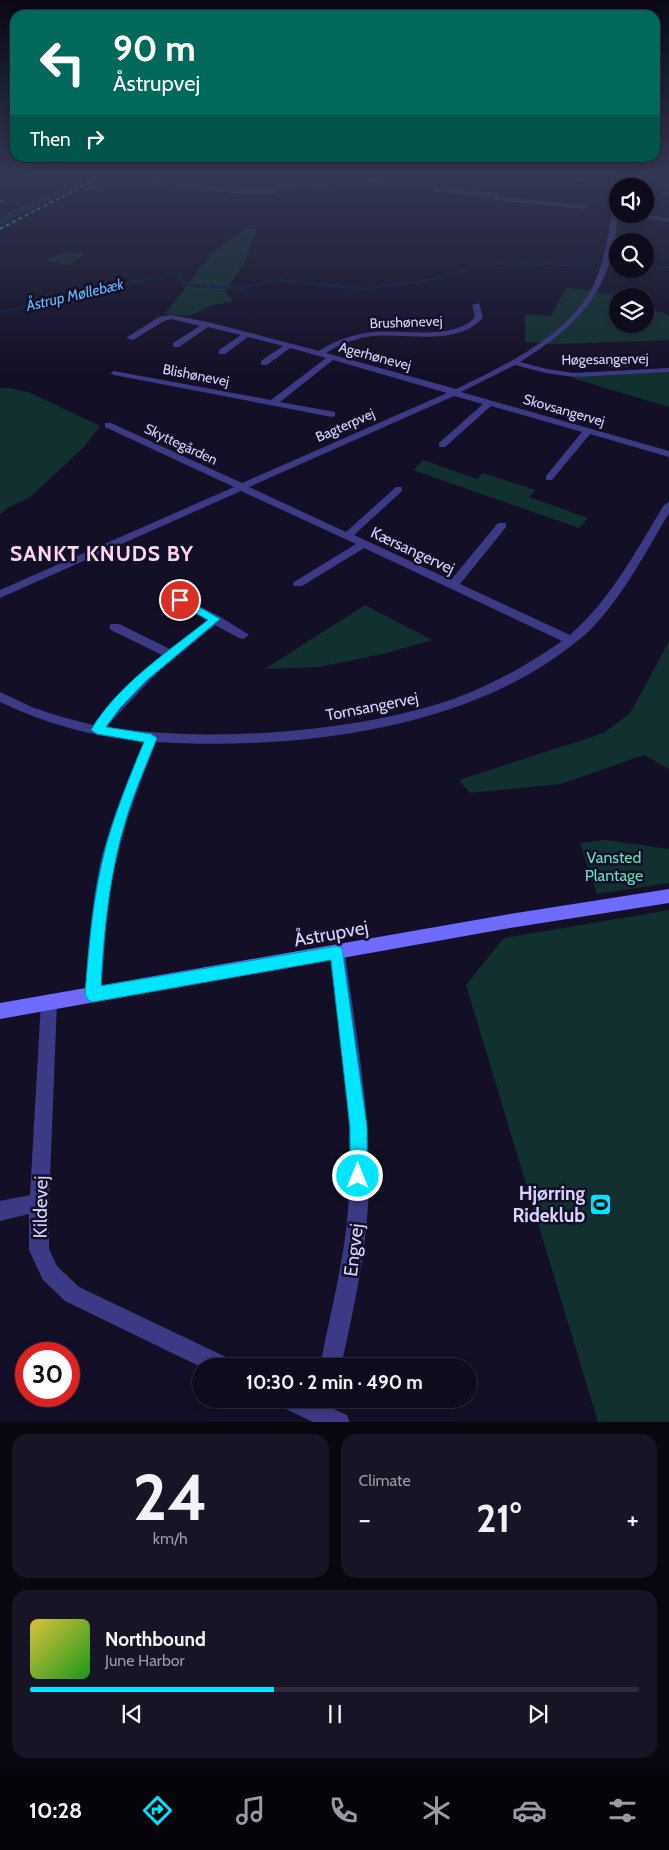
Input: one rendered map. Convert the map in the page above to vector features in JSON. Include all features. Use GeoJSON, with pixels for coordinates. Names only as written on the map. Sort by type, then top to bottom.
{"type":"FeatureCollection","features":[{"type":"Feature","properties":{"kind":"street","name":"Bagterpvej"},"geometry":{"type":"LineString","coordinates":[[0,594],[241,488],[513,362],[561,331],[583,308],[600,276],[609,240]]}},
{"type":"Feature","properties":{"kind":"street","name":"Brushønevej"},"geometry":{"type":"LineString","coordinates":[[320,354],[338,343],[362,336],[390,333],[439,334],[459,330],[468,327],[478,319],[479,314],[476,304]]}},
{"type":"Feature","properties":{"kind":"street","name":"Agerhønevej"},"geometry":{"type":"LineString","coordinates":[[130,338],[167,317],[208,324],[247,334],[453,391]]}},
{"type":"Feature","properties":{"kind":"street"},"geometry":{"type":"LineString","coordinates":[[176,345],[208,324]]}},
{"type":"Feature","properties":{"kind":"street"},"geometry":{"type":"LineString","coordinates":[[222,352],[247,334]]}},
{"type":"Feature","properties":{"kind":"street"},"geometry":{"type":"LineString","coordinates":[[264,363],[289,345]]}},
{"type":"Feature","properties":{"kind":"street"},"geometry":{"type":"LineString","coordinates":[[273,403],[332,357]]}},
{"type":"Feature","properties":{"kind":"street","name":"Høgesangervej"},"geometry":{"type":"LineString","coordinates":[[513,362],[546,371],[574,375],[669,370]]}},
{"type":"Feature","properties":{"kind":"street","name":"Blishønevej"},"geometry":{"type":"LineString","coordinates":[[114,374],[332,414]]}},
{"type":"Feature","properties":{"kind":"street","name":"Skovsangervej"},"geometry":{"type":"LineString","coordinates":[[453,391],[669,454]]}},
{"type":"Feature","properties":{"kind":"street"},"geometry":{"type":"LineString","coordinates":[[442,445],[489,403]]}},
{"type":"Feature","properties":{"kind":"street","name":"Skyttegården"},"geometry":{"type":"LineString","coordinates":[[108,425],[241,488]]}},
{"type":"Feature","properties":{"kind":"street"},"geometry":{"type":"LineString","coordinates":[[549,478],[588,431]]}},
{"type":"Feature","properties":{"kind":"street","name":"Kærsangervej"},"geometry":{"type":"LineString","coordinates":[[241,488],[571,640]]}},
{"type":"Feature","properties":{"kind":"street"},"geometry":{"type":"LineString","coordinates":[[346,537],[399,489]]}},
{"type":"Feature","properties":{"kind":"street","name":"Tornsangervej"},"geometry":{"type":"LineString","coordinates":[[2,701],[65,722],[97,730],[151,738],[200,740],[302,734],[356,728],[409,718],[457,703],[501,685],[534,667],[571,640],[599,614],[623,580],[669,505]]}},
{"type":"Feature","properties":{"kind":"street"},"geometry":{"type":"LineString","coordinates":[[452,586],[502,525]]}},
{"type":"Feature","properties":{"kind":"street"},"geometry":{"type":"LineString","coordinates":[[298,584],[363,544]]}},
{"type":"Feature","properties":{"kind":"street"},"geometry":{"type":"LineString","coordinates":[[180,600],[243,635]]}},
{"type":"Feature","properties":{"kind":"street"},"geometry":{"type":"LineString","coordinates":[[97,730],[123,698],[170,654],[215,619]]}},
{"type":"Feature","properties":{"kind":"street"},"geometry":{"type":"LineString","coordinates":[[116,627],[170,654]]}},
{"type":"Feature","properties":{"kind":"street"},"geometry":{"type":"LineString","coordinates":[[93,994],[97,929],[112,848],[122,812],[151,738]]}},
{"type":"Feature","properties":{"kind":"street","name":"Åstrupvej"},"geometry":{"type":"LineString","coordinates":[[0,1011],[510,921],[669,896]]}},
{"type":"Feature","properties":{"kind":"street","name":"Engvej"},"geometry":{"type":"LineString","coordinates":[[332,1358],[349,1285],[358,1209],[359,1127],[337,953]]}},
{"type":"Feature","properties":{"kind":"street","name":"Kildevej"},"geometry":{"type":"LineString","coordinates":[[49,1002],[39,1203],[39,1250],[50,1273],[72,1294],[206,1358]]}},
{"type":"Feature","properties":{"kind":"street"},"geometry":{"type":"LineString","coordinates":[[0,1211],[39,1203]]}},
{"type":"Feature","properties":{"kind":"street"},"geometry":{"type":"LineString","coordinates":[[323,1408],[339,1422]]}},
{"type":"Feature","properties":{"kind":"green space"},"geometry":{"type":"Polygon","coordinates":[[[230,240],[253,240],[244,264],[225,291],[233,301],[210,306],[189,316],[165,314],[211,254],[230,240]]]}},
{"type":"Feature","properties":{"kind":"green space"},"geometry":{"type":"Polygon","coordinates":[[[65,252],[84,254],[70,265],[47,261],[48,259],[65,252]]]}},
{"type":"Feature","properties":{"kind":"green space"},"geometry":{"type":"Polygon","coordinates":[[[566,288],[588,290],[609,294],[609,333],[654,333],[654,309],[669,316],[669,340],[557,344],[525,342],[525,314],[551,316],[566,288]]]}},
{"type":"Feature","properties":{"kind":"green space"},"geometry":{"type":"Polygon","coordinates":[[[669,372],[669,407],[575,379],[575,376],[669,372]]]}},
{"type":"Feature","properties":{"kind":"green space"},"geometry":{"type":"Polygon","coordinates":[[[0,388],[31,393],[100,426],[84,447],[29,498],[7,508],[0,515],[0,388]]]}},
{"type":"Feature","properties":{"kind":"green space"},"geometry":{"type":"Polygon","coordinates":[[[423,460],[477,479],[483,473],[535,490],[529,497],[588,518],[579,528],[413,470],[423,460]]]}},
{"type":"Feature","properties":{"kind":"green space"},"geometry":{"type":"Polygon","coordinates":[[[365,605],[432,640],[383,654],[319,667],[265,669],[365,605]]]}},
{"type":"Feature","properties":{"kind":"green space"},"geometry":{"type":"Polygon","coordinates":[[[669,641],[669,769],[644,755],[561,784],[470,793],[459,780],[604,733],[631,712],[669,641]]]}},
{"type":"Feature","properties":{"kind":"green space","name":"Vansted Plantage"},"geometry":{"type":"Polygon","coordinates":[[[606,840],[669,849],[669,883],[597,894],[580,843],[606,840]]]}},
{"type":"Feature","properties":{"kind":"green space","name":"Hjørring Rideklub"},"geometry":{"type":"Polygon","coordinates":[[[669,910],[669,1422],[598,1422],[466,985],[504,938],[669,910]]]}},
{"type":"Feature","properties":{"kind":"waterway","name":"Åstrup Møllebæk"},"geometry":{"type":"LineString","coordinates":[[426,281],[487,265],[532,263],[592,268]]}},
{"type":"Feature","properties":{"kind":"waterway","name":"Åstrup Møllebæk"},"geometry":{"type":"LineString","coordinates":[[654,269],[669,267]]}},
{"type":"Feature","properties":{"kind":"waterway","name":"Åstrup Møllebæk"},"geometry":{"type":"LineString","coordinates":[[137,281],[170,274],[178,275],[182,280]]}},
{"type":"Feature","properties":{"kind":"waterway","name":"Åstrup Møllebæk"},"geometry":{"type":"LineString","coordinates":[[0,312],[142,280]]}},
{"type":"Feature","properties":{"kind":"waterway","name":"Åstrup Møllebæk"},"geometry":{"type":"LineString","coordinates":[[182,280],[189,285],[205,287]]}},
{"type":"Feature","properties":{"kind":"waterway","name":"Åstrup Møllebæk"},"geometry":{"type":"LineString","coordinates":[[273,281],[278,280]]}},
{"type":"Feature","properties":{"kind":"waterway","name":"Åstrup Møllebæk"},"geometry":{"type":"LineString","coordinates":[[280,280],[289,281]]}},
{"type":"Feature","properties":{"kind":"waterway","name":"Åstrup Møllebæk"},"geometry":{"type":"LineString","coordinates":[[210,287],[239,288],[273,281]]}},
{"type":"Feature","properties":{"kind":"waterway","name":"Åstrup Møllebæk"},"geometry":{"type":"LineString","coordinates":[[273,281],[289,281]]}},
{"type":"Feature","properties":{"kind":"waterway","name":"Åstrup Møllebæk"},"geometry":{"type":"LineString","coordinates":[[289,281],[364,289],[426,281]]}},
{"type":"Feature","properties":{"kind":"place","name":"Hjørring Rideklub"},"geometry":{"type":"Point","coordinates":[601,1204]}},
{"type":"Feature","properties":{"kind":"district","name":"SANKT KNUDS BY"},"geometry":{"type":"Point","coordinates":[102,554]}},
{"type":"Feature","properties":{"kind":"route"},"geometry":{"type":"LineString","coordinates":[[180,600],[215,619],[143,677],[116,705],[97,730],[151,738],[122,812],[103,887],[97,929],[93,994],[337,953],[359,1127],[358,1176]]}}]}
